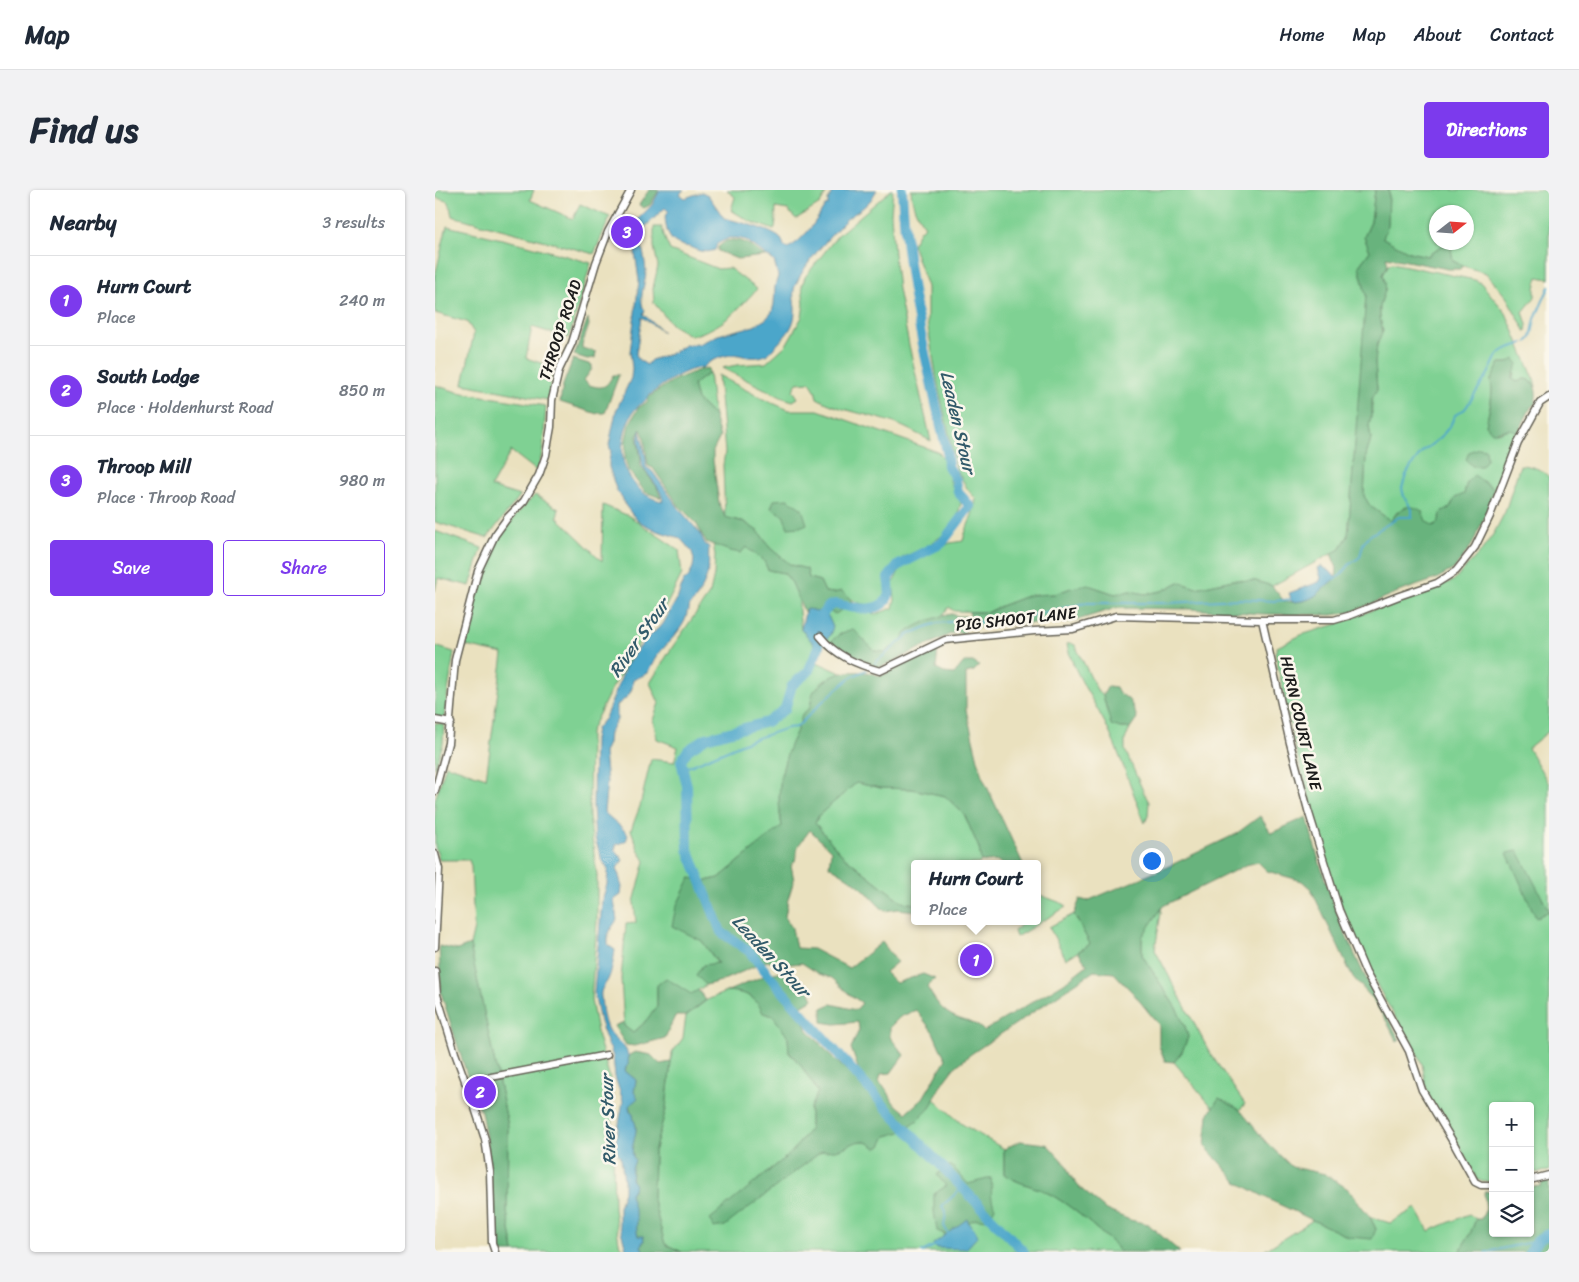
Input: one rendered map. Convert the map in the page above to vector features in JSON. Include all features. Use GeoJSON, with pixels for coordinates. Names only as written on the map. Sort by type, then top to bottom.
{"type":"FeatureCollection","features":[{"type":"Feature","properties":{"kind":"street","name":"THROOP ROAD"},"geometry":{"type":"LineString","coordinates":[[435,791],[448,743],[455,660],[479,571],[495,535],[508,517],[524,501],[539,475],[546,455],[551,427],[552,400],[559,370],[573,342],[595,263],[608,232],[631,190]]}},
{"type":"Feature","properties":{"kind":"street"},"geometry":{"type":"LineString","coordinates":[[1262,620],[1334,620],[1437,583],[1457,571],[1475,548],[1527,425],[1540,403],[1549,397]]}},
{"type":"Feature","properties":{"kind":"street","name":"PIG SHOOT LANE"},"geometry":{"type":"LineString","coordinates":[[820,636],[828,646],[855,663],[880,671],[945,640],[1073,629],[1116,616],[1262,620]]}},
{"type":"Feature","properties":{"kind":"street","name":"HURN COURT LANE"},"geometry":{"type":"LineString","coordinates":[[1262,620],[1290,743],[1308,810],[1339,910],[1366,973],[1409,1051],[1422,1090],[1475,1182],[1489,1186]]}},
{"type":"Feature","properties":{"kind":"street"},"geometry":{"type":"LineString","coordinates":[[435,720],[451,723]]}},
{"type":"Feature","properties":{"kind":"street"},"geometry":{"type":"LineString","coordinates":[[435,854],[439,869],[435,947]]}},
{"type":"Feature","properties":{"kind":"street"},"geometry":{"type":"LineString","coordinates":[[435,972],[437,995],[485,1139],[490,1172],[492,1244],[495,1252]]}},
{"type":"Feature","properties":{"kind":"street"},"geometry":{"type":"LineString","coordinates":[[465,1082],[607,1055]]}},
{"type":"Feature","properties":{"kind":"street"},"geometry":{"type":"LineString","coordinates":[[1534,1179],[1547,1176]]}},
{"type":"Feature","properties":{"kind":"green space"},"geometry":{"type":"Polygon","coordinates":[[[435,190],[534,190],[530,200],[573,219],[580,204],[610,217],[594,254],[452,216],[449,202],[435,197],[435,190]]]}},
{"type":"Feature","properties":{"kind":"green space"},"geometry":{"type":"Polygon","coordinates":[[[649,190],[659,190],[650,205],[644,208],[639,205],[649,190]]]}},
{"type":"Feature","properties":{"kind":"green space"},"geometry":{"type":"Polygon","coordinates":[[[727,190],[828,190],[820,204],[796,219],[788,210],[776,208],[774,230],[749,221],[731,210],[735,197],[727,190]]]}},
{"type":"Feature","properties":{"kind":"green space"},"geometry":{"type":"Polygon","coordinates":[[[893,190],[891,214],[898,289],[931,441],[904,427],[825,402],[817,398],[810,382],[797,383],[793,390],[798,398],[793,401],[722,368],[766,363],[786,345],[802,317],[804,303],[802,286],[805,277],[838,235],[893,190]]]}},
{"type":"Feature","properties":{"kind":"green space"},"geometry":{"type":"Polygon","coordinates":[[[911,190],[1375,190],[1371,222],[1364,237],[1370,251],[1359,266],[1366,295],[1363,349],[1348,536],[1340,549],[1272,586],[1256,581],[1233,580],[1196,588],[1179,582],[1162,591],[1145,594],[1130,591],[1115,594],[1088,585],[1071,588],[1055,594],[1030,595],[989,612],[954,611],[949,607],[942,616],[912,629],[899,643],[885,652],[875,651],[864,641],[828,646],[821,641],[822,623],[827,611],[844,608],[876,614],[893,608],[895,599],[893,583],[901,567],[950,543],[963,541],[975,505],[976,499],[968,490],[957,470],[937,381],[927,322],[927,287],[912,244],[920,230],[925,226],[915,209],[911,190]]]}},
{"type":"Feature","properties":{"kind":"green space"},"geometry":{"type":"Polygon","coordinates":[[[1375,190],[1389,190],[1388,225],[1383,238],[1409,252],[1427,256],[1436,250],[1451,250],[1453,261],[1463,266],[1460,269],[1448,269],[1386,257],[1388,265],[1383,275],[1385,288],[1380,310],[1383,331],[1377,345],[1375,362],[1377,390],[1372,399],[1369,426],[1371,439],[1366,456],[1364,496],[1370,506],[1391,521],[1404,508],[1412,507],[1422,511],[1426,521],[1433,526],[1438,523],[1442,511],[1450,508],[1455,498],[1464,494],[1467,482],[1474,475],[1494,489],[1486,514],[1472,545],[1454,569],[1436,579],[1398,592],[1352,612],[1332,615],[1116,608],[1071,622],[1011,624],[973,628],[969,612],[989,612],[1030,595],[1055,594],[1071,588],[1088,585],[1115,594],[1130,591],[1145,594],[1162,591],[1179,582],[1196,588],[1233,580],[1256,581],[1272,586],[1284,601],[1294,602],[1308,600],[1336,578],[1337,568],[1331,554],[1340,549],[1348,536],[1366,295],[1359,266],[1370,251],[1364,237],[1371,222],[1375,190]]]}},
{"type":"Feature","properties":{"kind":"green space"},"geometry":{"type":"Polygon","coordinates":[[[1389,190],[1549,190],[1549,279],[1538,277],[1535,297],[1523,312],[1527,324],[1526,332],[1507,298],[1486,273],[1453,261],[1446,250],[1474,250],[1474,205],[1429,205],[1429,250],[1436,250],[1427,256],[1409,252],[1382,238],[1388,225],[1389,190]]]}},
{"type":"Feature","properties":{"kind":"green space"},"geometry":{"type":"Polygon","coordinates":[[[447,226],[531,246],[591,263],[569,338],[532,327],[526,358],[553,367],[548,400],[463,384],[474,333],[467,322],[435,313],[435,276],[447,226]]]}},
{"type":"Feature","properties":{"kind":"green space"},"geometry":{"type":"Polygon","coordinates":[[[654,227],[662,227],[670,250],[718,269],[729,268],[757,289],[728,318],[712,328],[691,336],[672,325],[654,303],[653,288],[658,266],[654,247],[654,227]]]}},
{"type":"Feature","properties":{"kind":"green space"},"geometry":{"type":"Polygon","coordinates":[[[732,240],[746,243],[765,256],[737,259],[718,251],[718,247],[726,241],[732,240]]]}},
{"type":"Feature","properties":{"kind":"green space"},"geometry":{"type":"Polygon","coordinates":[[[1392,263],[1475,280],[1481,283],[1506,313],[1536,387],[1530,380],[1524,379],[1517,382],[1512,378],[1515,374],[1508,363],[1500,363],[1491,380],[1491,402],[1486,425],[1499,433],[1509,429],[1518,433],[1494,489],[1486,483],[1467,482],[1464,495],[1433,526],[1426,521],[1397,512],[1391,521],[1370,506],[1364,496],[1366,456],[1371,439],[1369,426],[1372,399],[1377,390],[1375,362],[1377,345],[1383,331],[1380,310],[1385,288],[1383,275],[1388,265],[1392,263]]]}},
{"type":"Feature","properties":{"kind":"green space"},"geometry":{"type":"Polygon","coordinates":[[[588,318],[589,325],[582,348],[596,352],[595,358],[587,359],[574,355],[588,318]]]}},
{"type":"Feature","properties":{"kind":"green space"},"geometry":{"type":"Polygon","coordinates":[[[573,359],[592,365],[592,369],[584,380],[589,385],[604,386],[613,375],[619,375],[605,413],[597,414],[560,402],[563,385],[573,359]]]}},
{"type":"Feature","properties":{"kind":"green space"},"geometry":{"type":"Polygon","coordinates":[[[1514,359],[1518,364],[1512,378],[1517,382],[1524,379],[1530,380],[1536,391],[1535,404],[1531,407],[1518,433],[1509,429],[1492,432],[1486,425],[1491,402],[1491,380],[1500,363],[1508,363],[1514,359]]]}},
{"type":"Feature","properties":{"kind":"green space"},"geometry":{"type":"Polygon","coordinates":[[[708,368],[709,373],[693,385],[697,400],[714,416],[720,437],[713,451],[713,460],[719,503],[725,517],[744,522],[759,532],[770,548],[791,565],[807,569],[809,578],[820,581],[825,592],[834,593],[842,591],[852,601],[836,614],[827,611],[822,613],[817,620],[805,614],[792,583],[784,573],[768,570],[764,561],[746,547],[741,553],[706,542],[696,523],[679,506],[653,468],[648,466],[641,429],[637,436],[641,460],[640,465],[657,487],[661,498],[645,492],[628,470],[625,458],[626,438],[629,425],[638,408],[647,402],[648,398],[657,391],[674,380],[708,368]]]}},
{"type":"Feature","properties":{"kind":"green space"},"geometry":{"type":"Polygon","coordinates":[[[709,373],[714,416],[697,400],[693,384],[709,373]]]}},
{"type":"Feature","properties":{"kind":"green space"},"geometry":{"type":"Polygon","coordinates":[[[718,375],[763,399],[789,410],[818,410],[938,452],[943,457],[951,483],[961,503],[957,518],[942,536],[927,546],[902,558],[885,578],[886,592],[881,603],[859,603],[842,591],[834,593],[825,592],[820,581],[809,578],[807,569],[791,565],[770,548],[759,532],[744,522],[725,518],[723,465],[725,452],[718,375]]]}},
{"type":"Feature","properties":{"kind":"green space"},"geometry":{"type":"Polygon","coordinates":[[[435,385],[457,392],[546,406],[543,448],[538,472],[511,451],[491,487],[520,496],[487,538],[435,522],[435,385]]]}},
{"type":"Feature","properties":{"kind":"green space"},"geometry":{"type":"Polygon","coordinates":[[[1478,448],[1486,449],[1487,459],[1482,466],[1472,466],[1466,460],[1469,452],[1478,448]]]}},
{"type":"Feature","properties":{"kind":"green space"},"geometry":{"type":"Polygon","coordinates":[[[1520,465],[1536,468],[1549,477],[1549,731],[1528,748],[1549,784],[1549,1171],[1534,1173],[1534,1102],[1489,1102],[1489,1181],[1483,1182],[1477,1179],[1454,1136],[1431,1101],[1426,1087],[1422,1064],[1412,1042],[1378,987],[1335,891],[1294,744],[1275,653],[1277,647],[1301,635],[1337,624],[1400,599],[1453,581],[1482,550],[1505,512],[1520,465]]]}},
{"type":"Feature","properties":{"kind":"green space"},"geometry":{"type":"Polygon","coordinates":[[[535,495],[559,509],[557,517],[602,561],[603,505],[629,516],[679,550],[682,574],[666,606],[639,643],[611,690],[590,732],[589,816],[597,875],[597,921],[591,1000],[598,1037],[612,1085],[614,1209],[619,1243],[623,1252],[514,1252],[507,1212],[508,1126],[470,945],[474,928],[471,866],[469,860],[439,860],[435,846],[435,800],[446,765],[486,778],[503,654],[466,646],[476,598],[493,547],[515,516],[535,495]]]}},
{"type":"Feature","properties":{"kind":"green space"},"geometry":{"type":"Polygon","coordinates":[[[788,499],[802,509],[807,524],[788,528],[783,515],[771,508],[774,500],[788,499]]]}},
{"type":"Feature","properties":{"kind":"green space"},"geometry":{"type":"Polygon","coordinates":[[[435,531],[482,548],[470,586],[438,578],[435,591],[435,531]]]}},
{"type":"Feature","properties":{"kind":"green space"},"geometry":{"type":"Polygon","coordinates":[[[713,544],[746,547],[764,561],[768,570],[784,573],[799,597],[801,629],[814,645],[819,647],[817,662],[841,673],[819,685],[810,708],[802,714],[787,755],[780,785],[779,805],[782,826],[719,878],[705,881],[702,941],[718,964],[696,975],[706,985],[691,995],[657,986],[657,1007],[633,1033],[624,1026],[621,979],[626,924],[636,923],[634,902],[645,861],[631,830],[640,806],[651,759],[674,762],[678,747],[657,739],[653,720],[659,703],[650,683],[710,593],[714,575],[715,555],[713,544]]]}},
{"type":"Feature","properties":{"kind":"green space"},"geometry":{"type":"Polygon","coordinates":[[[952,614],[966,616],[967,625],[964,633],[955,632],[878,668],[854,655],[828,646],[839,635],[853,629],[875,651],[885,652],[898,644],[909,630],[934,619],[952,614]]]}},
{"type":"Feature","properties":{"kind":"green space"},"geometry":{"type":"Polygon","coordinates":[[[1067,644],[1075,645],[1097,690],[1103,695],[1107,712],[1120,728],[1130,728],[1125,740],[1125,750],[1149,802],[1148,816],[1145,823],[1107,727],[1073,664],[1067,644]]]}},
{"type":"Feature","properties":{"kind":"green space"},"geometry":{"type":"Polygon","coordinates":[[[435,646],[454,652],[444,718],[435,717],[435,646]]]}},
{"type":"Feature","properties":{"kind":"green space"},"geometry":{"type":"Polygon","coordinates":[[[938,649],[936,669],[944,673],[954,674],[964,662],[973,662],[979,666],[974,671],[966,673],[966,710],[982,776],[1021,860],[981,860],[979,848],[964,814],[945,796],[912,789],[881,788],[856,783],[819,815],[815,823],[842,855],[902,902],[911,903],[911,911],[898,909],[885,911],[858,885],[829,866],[831,851],[810,830],[798,846],[795,861],[791,865],[794,880],[785,917],[792,928],[796,948],[813,949],[849,968],[882,942],[897,962],[885,972],[896,983],[923,974],[935,979],[927,987],[940,1006],[951,1015],[972,1023],[984,1031],[1064,983],[1087,965],[1078,952],[1090,944],[1074,914],[1080,899],[1087,901],[1165,868],[1236,834],[1260,816],[1271,833],[1307,817],[1324,876],[1346,935],[1367,981],[1400,1040],[1397,1042],[1370,996],[1352,976],[1311,889],[1302,881],[1267,871],[1258,862],[1246,865],[1163,906],[1142,937],[1142,955],[1176,1008],[1188,1037],[1182,1052],[1174,1062],[1165,1061],[1159,1046],[1159,1025],[1133,993],[1114,973],[1094,971],[971,1054],[954,1068],[941,1085],[930,1108],[918,1120],[901,1132],[886,1136],[881,1146],[876,1148],[867,1142],[859,1141],[840,1149],[822,1151],[725,1226],[713,1228],[710,1219],[791,1153],[810,1129],[810,1108],[818,1092],[800,1064],[789,1052],[788,1037],[773,1016],[763,1013],[757,1002],[749,996],[728,991],[778,972],[807,984],[813,999],[799,1007],[806,1028],[833,1058],[853,1076],[858,1068],[851,1048],[859,1030],[858,1022],[835,1024],[822,1022],[822,1008],[831,1004],[856,1010],[862,1003],[832,978],[819,974],[802,963],[778,964],[767,961],[721,981],[706,985],[696,975],[703,965],[718,963],[702,941],[672,926],[676,907],[690,878],[705,881],[719,878],[782,826],[779,794],[784,764],[802,714],[810,708],[814,690],[824,681],[839,674],[855,671],[880,676],[938,649]],[[916,1010],[900,1017],[890,1027],[890,1037],[904,1055],[891,1073],[881,1074],[879,1082],[887,1090],[893,1102],[906,1113],[923,1098],[946,1059],[933,1032],[916,1010]]]}},
{"type":"Feature","properties":{"kind":"green space"},"geometry":{"type":"Polygon","coordinates":[[[1108,686],[1116,687],[1132,705],[1137,718],[1130,728],[1120,728],[1111,725],[1103,695],[1108,686]]]}},
{"type":"Feature","properties":{"kind":"green space"},"geometry":{"type":"Polygon","coordinates":[[[435,723],[444,724],[443,744],[435,768],[435,723]]]}},
{"type":"Feature","properties":{"kind":"green space"},"geometry":{"type":"Polygon","coordinates":[[[856,783],[881,788],[912,789],[945,796],[964,814],[979,848],[981,860],[911,860],[911,903],[902,902],[842,855],[815,823],[819,815],[856,783]]]}},
{"type":"Feature","properties":{"kind":"green space"},"geometry":{"type":"Polygon","coordinates":[[[1518,851],[1549,911],[1536,918],[1507,853],[1518,851]]]}},
{"type":"Feature","properties":{"kind":"green space"},"geometry":{"type":"Polygon","coordinates":[[[1041,895],[1064,904],[1066,907],[1041,922],[1041,895]]]}},
{"type":"Feature","properties":{"kind":"green space"},"geometry":{"type":"Polygon","coordinates":[[[1162,906],[1155,950],[1210,1053],[1245,1104],[1240,1110],[1219,1098],[1213,1108],[1174,1062],[1182,1052],[1188,1037],[1185,1026],[1176,1008],[1142,955],[1142,937],[1162,906]]]}},
{"type":"Feature","properties":{"kind":"green space"},"geometry":{"type":"Polygon","coordinates":[[[1074,914],[1090,944],[1066,959],[1049,927],[1074,914]]]}},
{"type":"Feature","properties":{"kind":"green space"},"geometry":{"type":"Polygon","coordinates":[[[1021,925],[1036,925],[1016,937],[1014,931],[1021,925]]]}},
{"type":"Feature","properties":{"kind":"green space"},"geometry":{"type":"Polygon","coordinates":[[[470,945],[508,1126],[507,1212],[514,1252],[501,1252],[494,1231],[488,1148],[481,1112],[441,993],[439,946],[457,950],[470,945]]]}},
{"type":"Feature","properties":{"kind":"green space"},"geometry":{"type":"Polygon","coordinates":[[[666,978],[691,994],[698,990],[706,1000],[686,1016],[675,1016],[665,1038],[635,1046],[626,1045],[614,1026],[624,1022],[624,1026],[633,1033],[643,1024],[657,1007],[657,985],[666,978]]]}},
{"type":"Feature","properties":{"kind":"green space"},"geometry":{"type":"Polygon","coordinates":[[[728,991],[753,998],[763,1012],[773,1015],[788,1037],[789,1053],[800,1064],[818,1092],[810,1108],[810,1129],[791,1153],[774,1187],[822,1151],[841,1148],[854,1142],[867,1141],[901,1132],[930,1108],[934,1099],[962,1124],[1004,1149],[1004,1174],[1044,1191],[1064,1202],[1116,1246],[1120,1252],[682,1252],[665,1244],[653,1200],[654,1152],[666,1109],[672,1053],[683,1038],[686,1016],[707,1000],[728,991]]]}},
{"type":"Feature","properties":{"kind":"green space"},"geometry":{"type":"Polygon","coordinates":[[[635,1052],[651,1055],[660,1064],[671,1062],[666,1109],[654,1152],[653,1200],[665,1244],[682,1252],[644,1252],[641,1246],[644,1240],[638,1236],[636,1230],[637,1225],[630,1194],[633,1190],[632,1175],[635,1160],[632,1152],[636,1126],[630,1106],[636,1080],[625,1071],[629,1055],[635,1052]]]}},
{"type":"Feature","properties":{"kind":"green space"},"geometry":{"type":"Polygon","coordinates":[[[1219,1098],[1240,1110],[1266,1142],[1292,1167],[1325,1174],[1348,1189],[1370,1217],[1376,1229],[1372,1239],[1349,1237],[1272,1201],[1237,1182],[1205,1146],[1208,1115],[1219,1098]]]}},
{"type":"Feature","properties":{"kind":"green space"},"geometry":{"type":"Polygon","coordinates":[[[1020,1141],[1047,1144],[1066,1165],[1070,1175],[1079,1187],[1106,1210],[1130,1220],[1148,1224],[1180,1252],[1120,1252],[1116,1246],[1064,1202],[1044,1191],[1004,1174],[1004,1149],[1020,1141]]]}},
{"type":"Feature","properties":{"kind":"green space"},"geometry":{"type":"Polygon","coordinates":[[[945,1166],[952,1166],[968,1184],[991,1178],[995,1208],[988,1220],[976,1219],[947,1235],[937,1231],[934,1211],[934,1194],[946,1186],[937,1175],[945,1166]]]}},
{"type":"Feature","properties":{"kind":"green space"},"geometry":{"type":"Polygon","coordinates":[[[1549,1180],[1549,1252],[1459,1252],[1470,1234],[1476,1219],[1481,1219],[1486,1209],[1484,1192],[1489,1191],[1489,1237],[1534,1237],[1534,1187],[1541,1186],[1542,1182],[1549,1180]]]}},
{"type":"Feature","properties":{"kind":"green space"},"geometry":{"type":"Polygon","coordinates":[[[1416,1208],[1429,1231],[1469,1214],[1476,1219],[1470,1234],[1459,1252],[1262,1252],[1313,1220],[1349,1237],[1376,1229],[1370,1217],[1390,1223],[1416,1208]]]}},
{"type":"Feature","properties":{"kind":"water"},"geometry":{"type":"Polygon","coordinates":[[[660,190],[684,190],[680,194],[685,198],[702,192],[708,195],[724,218],[770,232],[781,239],[784,246],[788,248],[794,245],[809,230],[825,206],[828,205],[828,200],[833,190],[877,190],[866,205],[848,218],[836,231],[805,268],[794,290],[795,314],[792,325],[786,335],[769,353],[761,357],[725,356],[706,364],[704,367],[697,368],[668,381],[635,410],[624,436],[623,459],[632,480],[642,492],[663,501],[660,491],[642,465],[639,439],[640,430],[646,467],[652,471],[709,547],[708,571],[701,591],[690,606],[680,629],[657,656],[647,673],[633,680],[629,695],[617,705],[617,720],[609,733],[604,753],[607,782],[604,812],[628,835],[626,841],[616,845],[615,850],[623,860],[617,868],[622,887],[621,895],[614,900],[617,920],[608,933],[608,945],[615,950],[613,962],[601,995],[606,1026],[611,1035],[625,1048],[628,1065],[625,1071],[636,1080],[634,1092],[638,1098],[629,1106],[636,1126],[632,1152],[635,1160],[631,1179],[635,1185],[630,1194],[637,1219],[638,1236],[643,1236],[644,1240],[641,1246],[644,1252],[627,1252],[619,1224],[619,1207],[624,1191],[624,1180],[621,1159],[615,1146],[623,1101],[615,1077],[613,1057],[600,1022],[594,993],[602,901],[607,884],[608,869],[602,861],[595,838],[593,807],[594,739],[596,729],[605,718],[626,666],[645,640],[663,624],[678,597],[683,581],[688,578],[694,560],[692,552],[680,538],[657,531],[638,521],[617,492],[609,467],[611,451],[609,445],[616,411],[631,378],[630,352],[639,281],[635,252],[638,239],[640,239],[646,271],[642,296],[645,311],[643,314],[663,332],[642,317],[636,354],[639,360],[647,365],[651,360],[670,354],[685,345],[699,344],[718,335],[754,326],[766,319],[772,312],[778,276],[774,261],[746,240],[729,238],[717,244],[715,250],[706,252],[676,243],[668,234],[665,216],[669,212],[665,208],[641,231],[638,230],[637,220],[652,205],[660,190]]]}},
{"type":"Feature","properties":{"kind":"water"},"geometry":{"type":"Polygon","coordinates":[[[1321,566],[1330,571],[1336,578],[1312,598],[1292,602],[1289,593],[1319,582],[1321,578],[1318,568],[1321,566]]]}},
{"type":"Feature","properties":{"kind":"water"},"geometry":{"type":"Polygon","coordinates":[[[806,609],[828,616],[833,627],[829,637],[819,647],[801,629],[806,609]]]}},
{"type":"Feature","properties":{"kind":"water"},"geometry":{"type":"Polygon","coordinates":[[[967,1219],[978,1236],[966,1249],[936,1248],[933,1244],[967,1219]]]}},
{"type":"Feature","properties":{"kind":"waterway","name":"Leaden Stour"},"geometry":{"type":"LineString","coordinates":[[902,190],[904,223],[913,289],[925,355],[947,452],[948,466],[956,480],[958,492],[970,506],[942,543],[897,566],[888,578],[889,594],[880,606],[866,609],[835,604],[829,606],[816,622],[819,647],[808,672],[792,685],[785,709],[767,722],[706,738],[688,750],[681,761],[687,786],[688,849],[721,932],[749,951],[888,1110],[1024,1252]]}},
{"type":"Feature","properties":{"kind":"waterway"},"geometry":{"type":"LineString","coordinates":[[1527,342],[1531,338],[1535,319],[1549,287]]}},
{"type":"Feature","properties":{"kind":"waterway"},"geometry":{"type":"LineString","coordinates":[[1335,579],[1360,557],[1363,544],[1368,537],[1399,517],[1412,517],[1412,509],[1404,497],[1402,488],[1406,475],[1412,465],[1423,451],[1440,438],[1450,426],[1455,415],[1465,409],[1488,374],[1498,354],[1523,343]]}},
{"type":"Feature","properties":{"kind":"waterway"},"geometry":{"type":"LineString","coordinates":[[875,663],[908,635],[937,623],[962,621],[998,623],[1086,603],[1169,603],[1240,599],[1275,601],[1293,599]]}},
{"type":"Feature","properties":{"kind":"waterway"},"geometry":{"type":"LineString","coordinates":[[683,769],[746,742],[787,728],[797,727],[851,677],[866,670]]}},
{"type":"Feature","properties":{"kind":"waterway"},"geometry":{"type":"LineString","coordinates":[[949,1235],[944,1226],[946,1213],[942,1206],[962,1188]]}},
{"type":"Feature","properties":{"kind":"waterway"},"geometry":{"type":"LineString","coordinates":[[1530,1252],[1537,1241],[1549,1233]]}},
{"type":"Feature","properties":{"kind":"waterway"},"geometry":{"type":"LineString","coordinates":[[1486,1252],[1537,1241]]}},
{"type":"Feature","properties":{"kind":"waterway"},"geometry":{"type":"LineString","coordinates":[[922,1252],[936,1245]]}},
{"type":"Feature","properties":{"kind":"place","name":"Throop Mill"},"geometry":{"type":"Point","coordinates":[627,232]}},
{"type":"Feature","properties":{"kind":"place","name":"Hurn Court"},"geometry":{"type":"Point","coordinates":[976,960]}},
{"type":"Feature","properties":{"kind":"place","name":"South Lodge"},"geometry":{"type":"Point","coordinates":[480,1092]}},
{"type":"Feature","properties":{"kind":"water label","name":"River Stour"},"geometry":{"type":"Point","coordinates":[639,638]}},
{"type":"Feature","properties":{"kind":"water label","name":"River Stour"},"geometry":{"type":"Point","coordinates":[608,1120]}}]}
